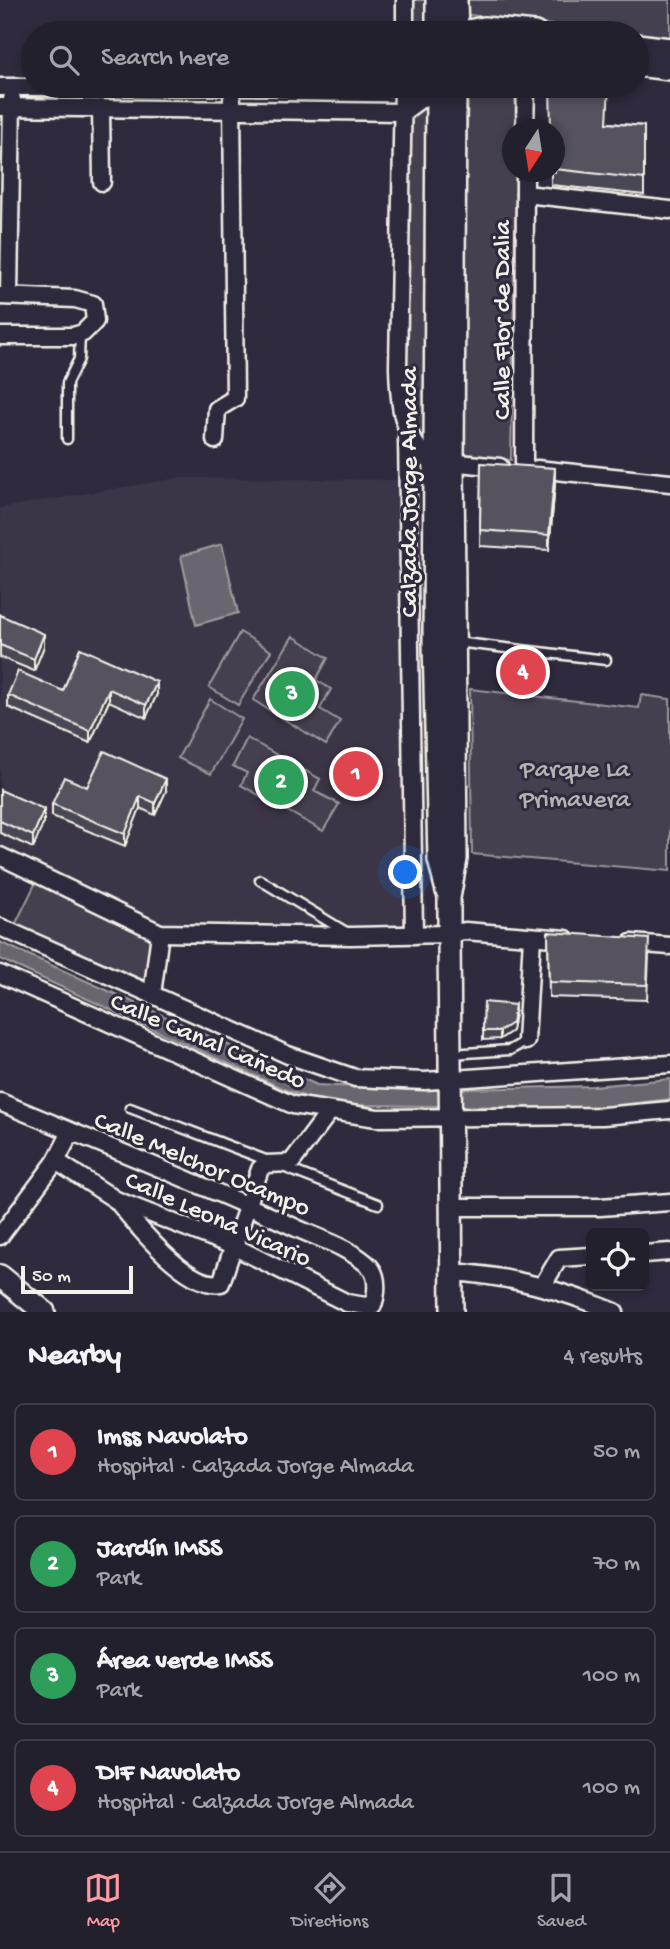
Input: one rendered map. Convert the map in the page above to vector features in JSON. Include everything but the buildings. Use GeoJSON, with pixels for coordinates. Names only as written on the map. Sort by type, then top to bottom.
{"type":"FeatureCollection","features":[{"type":"Feature","properties":{"kind":"street"},"geometry":{"type":"LineString","coordinates":[[405,0],[405,21]]}},
{"type":"Feature","properties":{"kind":"street"},"geometry":{"type":"LineString","coordinates":[[437,0],[437,21]]}},
{"type":"Feature","properties":{"kind":"street"},"geometry":{"type":"LineString","coordinates":[[456,0],[456,21]]}},
{"type":"Feature","properties":{"kind":"street"},"geometry":{"type":"LineString","coordinates":[[649,47],[670,49]]}},
{"type":"Feature","properties":{"kind":"street"},"geometry":{"type":"LineString","coordinates":[[649,66],[670,69]]}},
{"type":"Feature","properties":{"kind":"street"},"geometry":{"type":"LineString","coordinates":[[0,336],[80,334],[91,328],[95,321],[93,304],[75,299],[5,296],[6,87]]}},
{"type":"Feature","properties":{"kind":"street"},"geometry":{"type":"LineString","coordinates":[[215,440],[217,409],[235,398],[233,98]]}},
{"type":"Feature","properties":{"kind":"street"},"geometry":{"type":"LineString","coordinates":[[404,98],[398,367],[399,400],[407,433],[414,935]]}},
{"type":"Feature","properties":{"kind":"street"},"geometry":{"type":"LineString","coordinates":[[6,107],[403,112],[424,98]]}},
{"type":"Feature","properties":{"kind":"street","name":"Calzada Jorge Almada"},"geometry":{"type":"LineString","coordinates":[[442,98],[444,641],[456,859],[449,898],[449,1116]]}},
{"type":"Feature","properties":{"kind":"street"},"geometry":{"type":"LineString","coordinates":[[526,98],[526,119]]}},
{"type":"Feature","properties":{"kind":"street"},"geometry":{"type":"LineString","coordinates":[[101,108],[102,182]]}},
{"type":"Feature","properties":{"kind":"street","name":"Calle Flor de Dalia"},"geometry":{"type":"LineString","coordinates":[[524,468],[525,182]]}},
{"type":"Feature","properties":{"kind":"street"},"geometry":{"type":"LineString","coordinates":[[525,194],[670,210]]}},
{"type":"Feature","properties":{"kind":"street"},"geometry":{"type":"LineString","coordinates":[[407,433],[428,460],[670,483]]}},
{"type":"Feature","properties":{"kind":"street"},"geometry":{"type":"LineString","coordinates":[[0,856],[160,933],[351,936],[449,934],[465,931],[582,940]]}},
{"type":"Feature","properties":{"kind":"street"},"geometry":{"type":"LineString","coordinates":[[0,927],[324,1070],[355,1078],[448,1082],[670,1064]]}},
{"type":"Feature","properties":{"kind":"street"},"geometry":{"type":"LineString","coordinates":[[152,995],[160,933]]}},
{"type":"Feature","properties":{"kind":"street"},"geometry":{"type":"LineString","coordinates":[[526,1041],[532,937]]}},
{"type":"Feature","properties":{"kind":"street"},"geometry":{"type":"LineString","coordinates":[[620,942],[670,946]]}},
{"type":"Feature","properties":{"kind":"street","name":"Calle Canal Cañedo"},"geometry":{"type":"LineString","coordinates":[[0,974],[293,1105],[377,1118],[603,1115],[670,1110]]}},
{"type":"Feature","properties":{"kind":"street","name":"Calle Melchor Ocampo"},"geometry":{"type":"LineString","coordinates":[[0,1102],[247,1205],[343,1250],[368,1265],[376,1281],[374,1302],[372,1307],[366,1308]]}},
{"type":"Feature","properties":{"kind":"street"},"geometry":{"type":"LineString","coordinates":[[117,1200],[145,1236],[191,1274],[212,1284],[221,1283],[260,1169],[274,1163],[291,1163],[330,1111]]}},
{"type":"Feature","properties":{"kind":"street"},"geometry":{"type":"LineString","coordinates":[[449,1116],[452,1312]]}},
{"type":"Feature","properties":{"kind":"street"},"geometry":{"type":"LineString","coordinates":[[0,1236],[55,1161],[71,1132]]}},
{"type":"Feature","properties":{"kind":"street","name":"Calle Leona Vicario"},"geometry":{"type":"LineString","coordinates":[[55,1161],[117,1200],[233,1246],[330,1296],[366,1308]]}},
{"type":"Feature","properties":{"kind":"street"},"geometry":{"type":"LineString","coordinates":[[450,1207],[600,1207],[670,1202]]}},
{"type":"Feature","properties":{"kind":"street"},"geometry":{"type":"LineString","coordinates":[[649,1254],[670,1252]]}},
{"type":"Feature","properties":{"kind":"street"},"geometry":{"type":"LineString","coordinates":[[543,1285],[559,1258],[586,1256]]}},
{"type":"Feature","properties":{"kind":"street"},"geometry":{"type":"LineString","coordinates":[[452,1272],[499,1275],[543,1285],[615,1312]]}},
{"type":"Feature","properties":{"kind":"street"},"geometry":{"type":"LineString","coordinates":[[0,1276],[44,1312]]}},
{"type":"Feature","properties":{"kind":"lane"},"geometry":{"type":"LineString","coordinates":[[67,439],[67,383],[79,359],[80,334]]}},
{"type":"Feature","properties":{"kind":"lane"},"geometry":{"type":"LineString","coordinates":[[444,641],[606,660]]}},
{"type":"Feature","properties":{"kind":"lane"},"geometry":{"type":"LineString","coordinates":[[260,880],[351,936]]}},
{"type":"Feature","properties":{"kind":"lane"},"geometry":{"type":"LineString","coordinates":[[448,1054],[510,1050],[526,1041]]}},
{"type":"Feature","properties":{"kind":"lane"},"geometry":{"type":"LineString","coordinates":[[130,1108],[378,1204]]}},
{"type":"Feature","properties":{"kind":"shaded area"},"geometry":{"type":"Polygon","coordinates":[[[178,478],[401,480],[402,576],[423,576],[427,925],[152,925],[0,849],[0,508],[178,478]]]}},
{"type":"Feature","properties":{"kind":"shaded area"},"geometry":{"type":"Polygon","coordinates":[[[222,544],[238,613],[196,625],[181,556],[222,544]]]}},
{"type":"Feature","properties":{"kind":"shaded area"},"geometry":{"type":"Polygon","coordinates":[[[0,942],[317,1085],[425,1090],[593,1086],[670,1079],[670,1099],[596,1108],[354,1105],[318,1101],[286,1090],[0,959],[0,942]]]}},
{"type":"Feature","properties":{"kind":"green space"},"geometry":{"type":"Polygon","coordinates":[[[411,0],[426,0],[425,21],[410,21],[411,0]]]}},
{"type":"Feature","properties":{"kind":"green space"},"geometry":{"type":"Polygon","coordinates":[[[462,0],[670,0],[670,39],[649,36],[649,21],[520,21],[461,14],[462,0]]]}},
{"type":"Feature","properties":{"kind":"green space"},"geometry":{"type":"Polygon","coordinates":[[[468,98],[515,98],[516,119],[502,119],[502,182],[516,182],[511,460],[459,453],[468,98]]]}},
{"type":"Feature","properties":{"kind":"green space"},"geometry":{"type":"Polygon","coordinates":[[[423,102],[429,110],[425,444],[414,433],[407,402],[408,130],[411,111],[423,102]]]}},
{"type":"Feature","properties":{"kind":"green space"},"geometry":{"type":"Polygon","coordinates":[[[240,632],[271,651],[238,705],[209,687],[240,632]]]}},
{"type":"Feature","properties":{"kind":"green space"},"geometry":{"type":"Polygon","coordinates":[[[293,636],[328,658],[316,680],[331,689],[320,709],[340,721],[326,745],[253,700],[293,636]]]}},
{"type":"Feature","properties":{"kind":"green space","name":"Parque La Primavera"},"geometry":{"type":"Polygon","coordinates":[[[470,689],[639,708],[641,695],[670,699],[670,871],[472,854],[470,689]]]}},
{"type":"Feature","properties":{"kind":"green space"},"geometry":{"type":"Polygon","coordinates":[[[210,699],[242,719],[211,774],[178,758],[210,699]]]}},
{"type":"Feature","properties":{"kind":"green space"},"geometry":{"type":"Polygon","coordinates":[[[247,738],[320,779],[314,791],[339,804],[323,831],[241,785],[247,773],[233,766],[247,738]]]}},
{"type":"Feature","properties":{"kind":"green space"},"geometry":{"type":"Polygon","coordinates":[[[36,882],[148,935],[151,940],[148,982],[15,925],[36,882]]]}},
{"type":"Feature","properties":{"kind":"place","name":"DIF Navolato"},"geometry":{"type":"Point","coordinates":[523,672]}},
{"type":"Feature","properties":{"kind":"place","name":"Área verde IMSS"},"geometry":{"type":"Point","coordinates":[292,694]}},
{"type":"Feature","properties":{"kind":"place","name":"Imss Navolato"},"geometry":{"type":"Point","coordinates":[356,774]}},
{"type":"Feature","properties":{"kind":"place","name":"Jardín IMSS"},"geometry":{"type":"Point","coordinates":[281,782]}}]}
